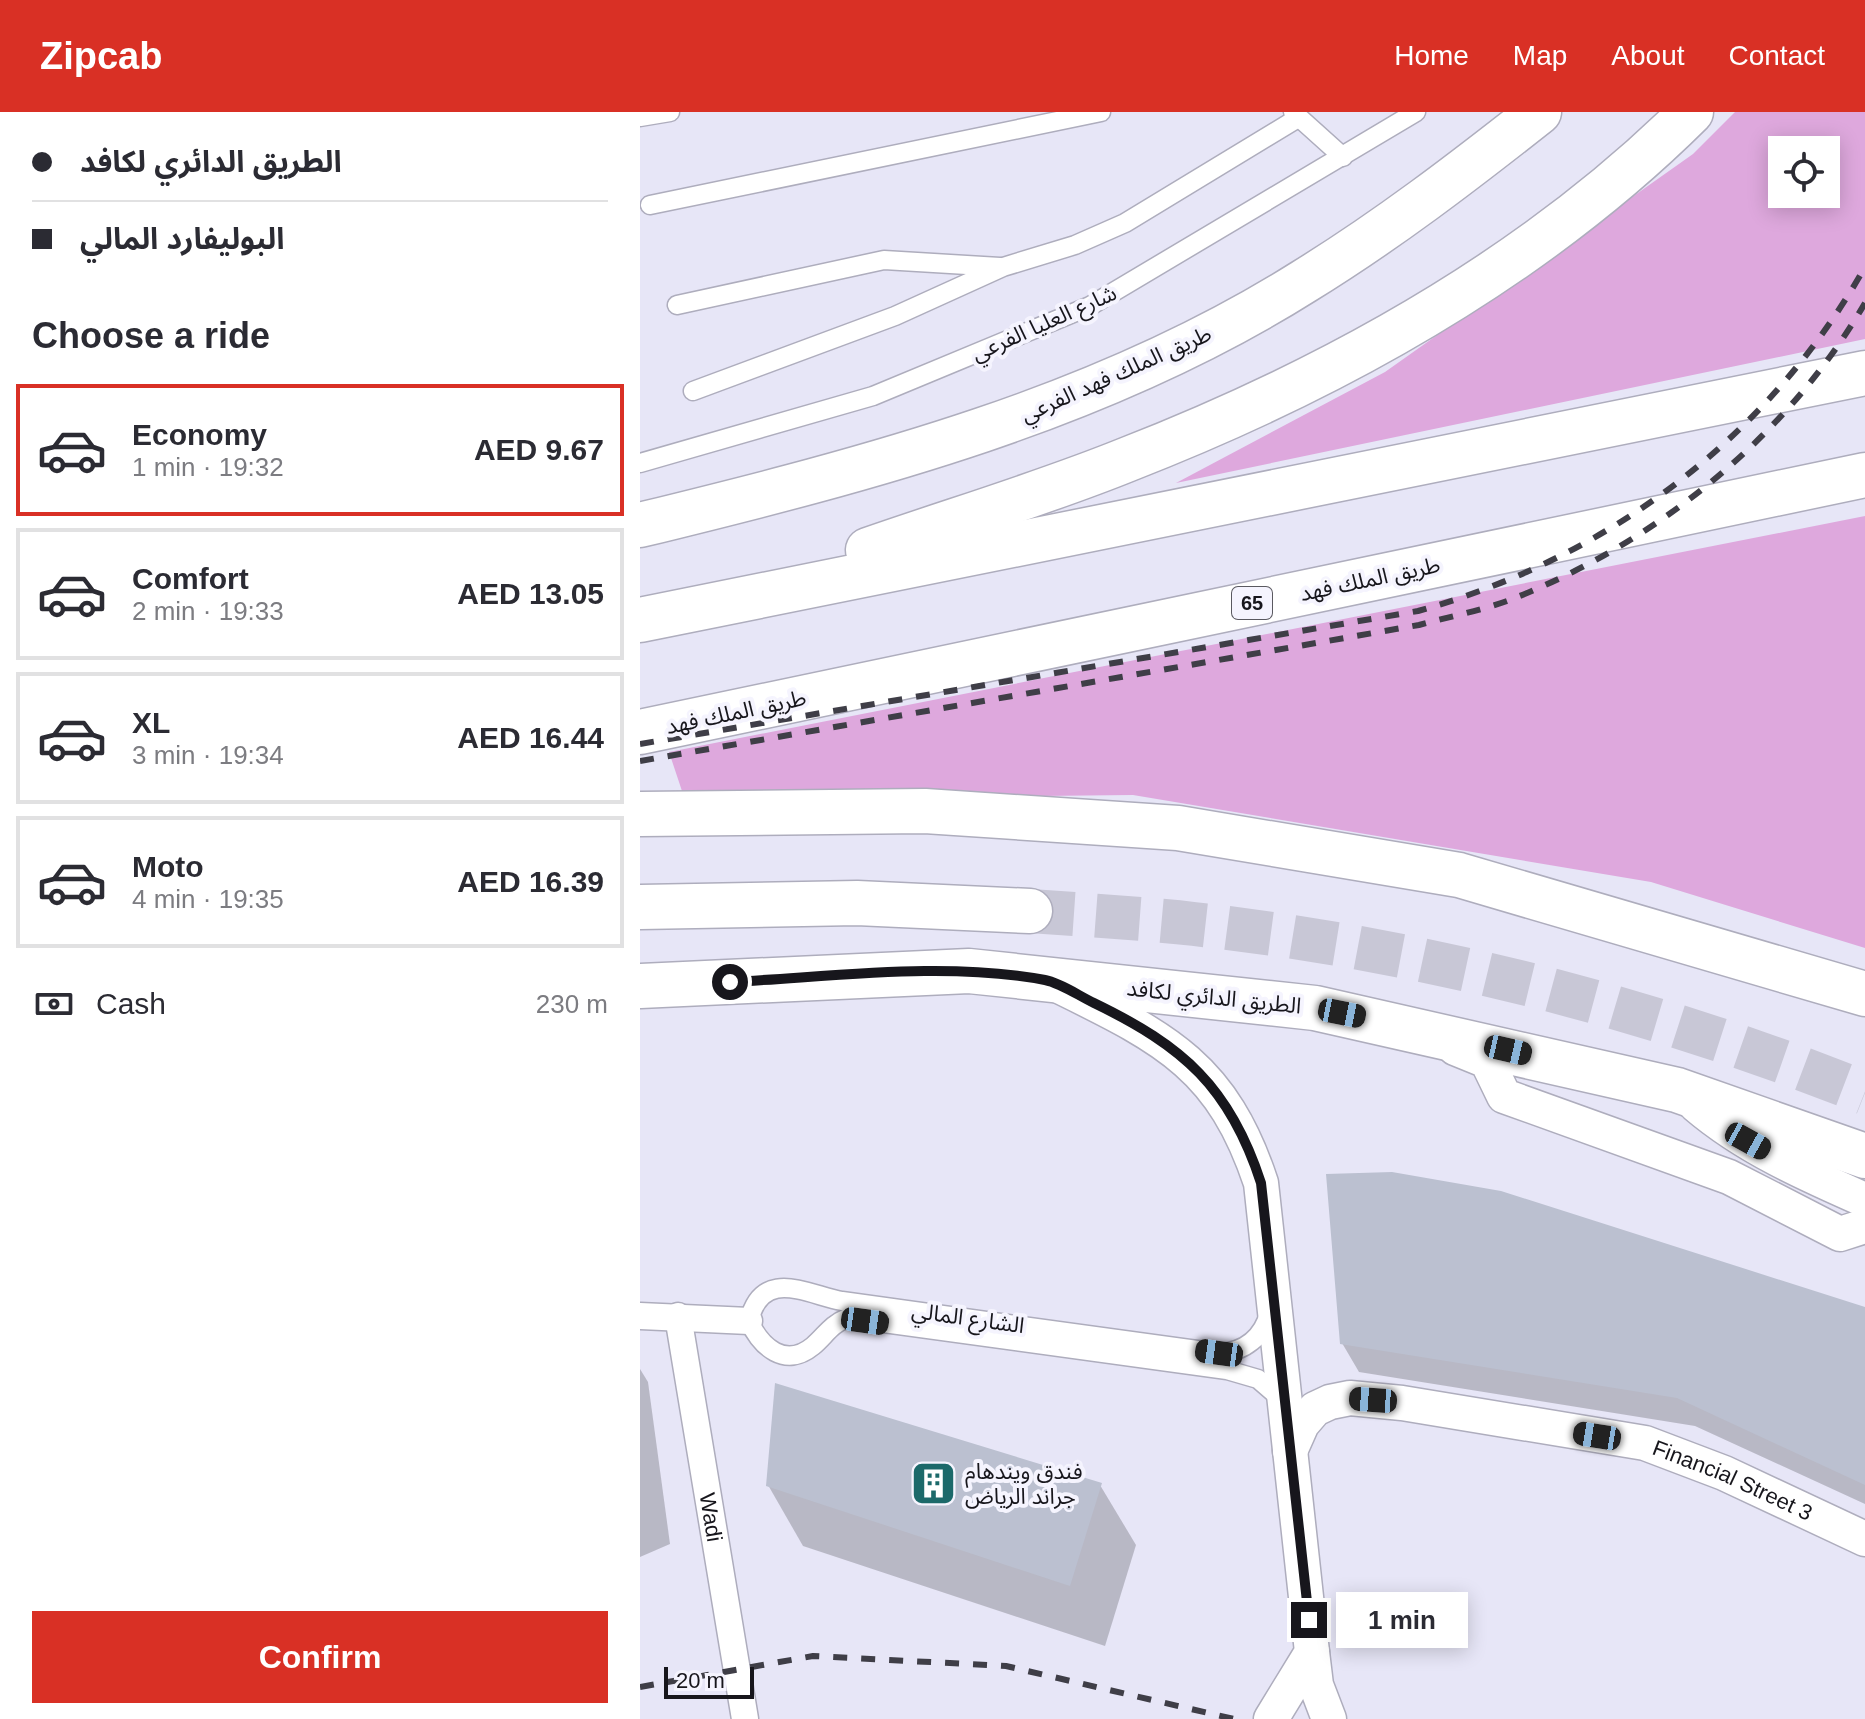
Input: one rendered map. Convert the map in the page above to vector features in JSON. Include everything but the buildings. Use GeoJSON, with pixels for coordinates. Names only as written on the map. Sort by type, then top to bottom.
{"type":"FeatureCollection","features":[{"type":"Feature","properties":{"kind":"main road","name":"طريق الملك فهد الفرعي"},"geometry":{"type":"LineString","coordinates":[[640,525],[898,459],[1059,403],[1184,348],[1302,283],[1433,195],[1539,112]]}},
{"type":"Feature","properties":{"kind":"main road"},"geometry":{"type":"LineString","coordinates":[[707,605],[1126,461],[1271,398],[1414,321],[1524,253],[1691,112]]}},
{"type":"Feature","properties":{"kind":"main road"},"geometry":{"type":"LineString","coordinates":[[640,620],[1865,373]]}},
{"type":"Feature","properties":{"kind":"main road","name":"طريق الملك فهد"},"geometry":{"type":"LineString","coordinates":[[640,732],[1865,475]]}},
{"type":"Feature","properties":{"kind":"main road"},"geometry":{"type":"LineString","coordinates":[[640,814],[925,811],[1178,828],[1459,875],[1865,994]]}},
{"type":"Feature","properties":{"kind":"main road"},"geometry":{"type":"LineString","coordinates":[[640,907],[857,903],[1030,911]]}},
{"type":"Feature","properties":{"kind":"main road","name":"الطريق الدائري لكافد"},"geometry":{"type":"LineString","coordinates":[[640,986],[969,971],[1226,996],[1395,1024],[1677,1090],[1865,1156]]}},
{"type":"Feature","properties":{"kind":"main road"},"geometry":{"type":"LineString","coordinates":[[1677,1090],[1865,1135]]}},
{"type":"Feature","properties":{"kind":"street"},"geometry":{"type":"LineString","coordinates":[[1048,981],[1154,1036],[1192,1064],[1217,1089],[1247,1140],[1261,1183],[1282,1400],[1316,1685],[1329,1719]]}},
{"type":"Feature","properties":{"kind":"street"},"geometry":{"type":"LineString","coordinates":[[1395,1024],[1487,1061],[1504,1096],[1729,1177],[1840,1234],[1865,1226]]}},
{"type":"Feature","properties":{"kind":"street"},"geometry":{"type":"LineString","coordinates":[[1677,1090],[1720,1126],[1803,1173],[1865,1200]]}},
{"type":"Feature","properties":{"kind":"street"},"geometry":{"type":"LineString","coordinates":[[640,1316],[749,1321]]}},
{"type":"Feature","properties":{"kind":"street","name":"Wadi"},"geometry":{"type":"LineString","coordinates":[[678,1316],[745,1719]]}},
{"type":"Feature","properties":{"kind":"street","name":"Financial Street 3"},"geometry":{"type":"LineString","coordinates":[[1290,1451],[1302,1424],[1315,1409],[1330,1402],[1350,1398],[1402,1403],[1645,1443],[1724,1473],[1865,1539]]}},
{"type":"Feature","properties":{"kind":"street"},"geometry":{"type":"LineString","coordinates":[[1271,1719],[1312,1652]]}},
{"type":"Feature","properties":{"kind":"lane"},"geometry":{"type":"LineString","coordinates":[[640,117],[670,112]]}},
{"type":"Feature","properties":{"kind":"lane"},"geometry":{"type":"LineString","coordinates":[[650,205],[1101,112]]}},
{"type":"Feature","properties":{"kind":"lane","name":"شارع العليا الفرعي"},"geometry":{"type":"LineString","coordinates":[[640,463],[873,396],[1090,306],[1416,112]]}},
{"type":"Feature","properties":{"kind":"lane"},"geometry":{"type":"LineString","coordinates":[[693,391],[895,316],[1003,267],[1075,245],[1125,223],[1295,115],[1343,157]]}},
{"type":"Feature","properties":{"kind":"lane"},"geometry":{"type":"LineString","coordinates":[[677,305],[884,260],[1003,267]]}},
{"type":"Feature","properties":{"kind":"lane","name":"الشارع المالي"},"geometry":{"type":"LineString","coordinates":[[1273,1301],[1266,1324],[1257,1337],[1237,1352],[1219,1353],[842,1301],[791,1287],[775,1288],[761,1295],[749,1321],[758,1341],[771,1352],[785,1356],[811,1348],[833,1324],[847,1318],[1227,1370],[1258,1379],[1282,1400]]}},
{"type":"Feature","properties":{"kind":"shaded area"},"geometry":{"type":"Polygon","coordinates":[[[1735,112],[1865,112],[1865,339],[1176,483],[1385,372],[1693,154],[1735,112]]]}},
{"type":"Feature","properties":{"kind":"shaded area"},"geometry":{"type":"Polygon","coordinates":[[[1865,516],[1865,948],[1651,882],[1133,795],[685,800],[669,752],[1865,516]]]}},
{"type":"Feature","properties":{"kind":"tunnel"},"geometry":{"type":"LineString","coordinates":[[1030,911],[1174,922],[1280,935],[1450,966],[1535,986],[1702,1034],[1865,1093]]}},
{"type":"Feature","properties":{"kind":"railway"},"geometry":{"type":"LineString","coordinates":[[640,744],[1418,611],[1487,588],[1554,559],[1617,524],[1676,484],[1731,437],[1781,386],[1826,329],[1865,267]]}},
{"type":"Feature","properties":{"kind":"railway"},"geometry":{"type":"LineString","coordinates":[[640,761],[1419,625],[1507,601],[1561,578],[1613,550],[1664,518],[1711,482],[1756,442],[1796,399],[1833,353],[1865,303]]}},
{"type":"Feature","properties":{"kind":"railway"},"geometry":{"type":"LineString","coordinates":[[640,1687],[813,1656],[1006,1666],[1234,1719]]}},
{"type":"Feature","properties":{"kind":"place","name":"فندق ويندهام جراند الرياض"},"geometry":{"type":"Point","coordinates":[934,1484]}},
{"type":"Feature","properties":{"kind":"route"},"geometry":{"type":"LineString","coordinates":[[730,982],[969,971],[1048,981],[1154,1036],[1192,1064],[1217,1089],[1247,1140],[1261,1183],[1282,1400],[1309,1620]]}}]}
